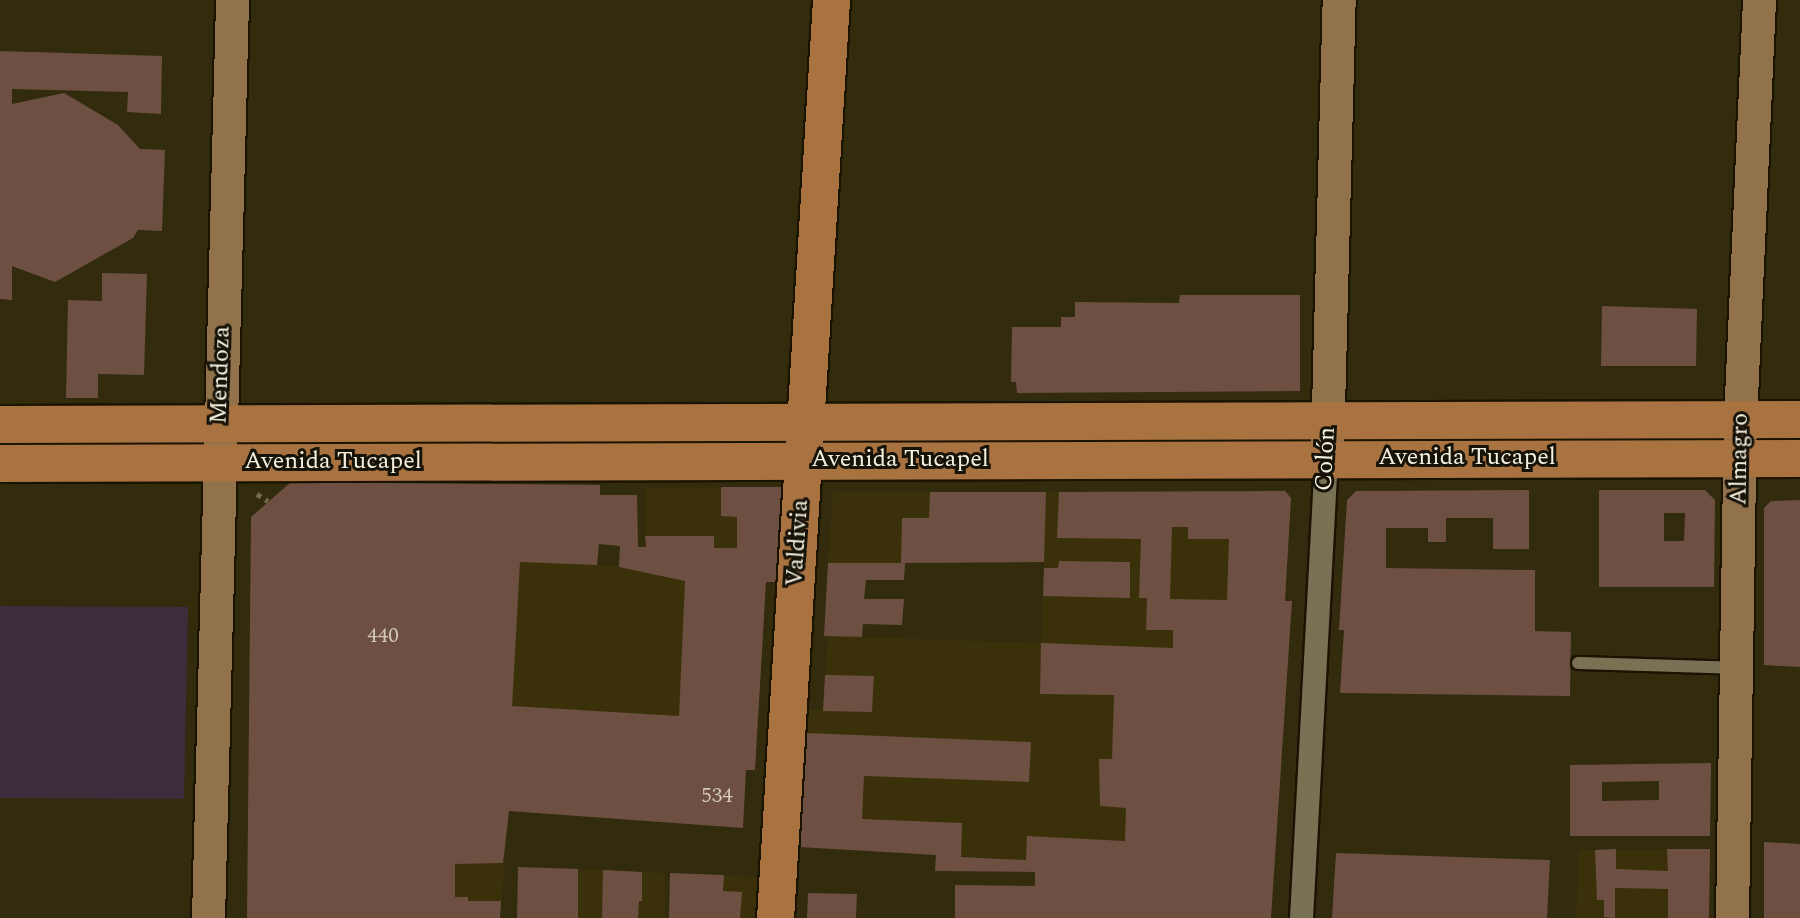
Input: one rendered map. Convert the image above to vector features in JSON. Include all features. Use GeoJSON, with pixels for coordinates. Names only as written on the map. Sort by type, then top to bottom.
{"type":"FeatureCollection","features":[{"type":"Feature","properties":{"kind":"main road","name":"Mendoza"},"geometry":{"type":"LineString","coordinates":[[208,918],[232,0]]}},
{"type":"Feature","properties":{"kind":"main road","name":"Valdivia"},"geometry":{"type":"LineString","coordinates":[[775,918],[831,0]]}},
{"type":"Feature","properties":{"kind":"main road","name":"Colón"},"geometry":{"type":"LineString","coordinates":[[1326,459],[1339,0]]}},
{"type":"Feature","properties":{"kind":"main road","name":"Almagro"},"geometry":{"type":"LineString","coordinates":[[1732,918],[1740,419],[1759,0]]}},
{"type":"Feature","properties":{"kind":"main road","name":"Avenida Tucapel"},"geometry":{"type":"LineString","coordinates":[[0,424],[1800,419]]}},
{"type":"Feature","properties":{"kind":"main road"},"geometry":{"type":"LineString","coordinates":[[470,462],[498,440],[543,423]]}},
{"type":"Feature","properties":{"kind":"main road","name":"Avenida Tucapel"},"geometry":{"type":"LineString","coordinates":[[0,463],[1800,458]]}},
{"type":"Feature","properties":{"kind":"street","name":"Colón"},"geometry":{"type":"LineString","coordinates":[[1301,918],[1326,459]]}},
{"type":"Feature","properties":{"kind":"lane"},"geometry":{"type":"LineString","coordinates":[[1578,663],[1736,668]]}},
{"type":"Feature","properties":{"kind":"shaded area"},"geometry":{"type":"Polygon","coordinates":[[[291,482],[600,485],[597,565],[619,567],[646,547],[646,488],[782,487],[777,582],[766,582],[755,770],[745,770],[743,828],[509,811],[500,918],[247,918],[251,517],[291,482]]]}},
{"type":"Feature","properties":{"kind":"shaded area"},"geometry":{"type":"Polygon","coordinates":[[[1285,491],[1291,498],[1285,601],[1292,601],[1271,918],[1063,918],[1063,862],[800,847],[808,710],[823,710],[828,636],[1041,643],[1044,563],[1001,562],[1003,492],[1285,491]]]}},
{"type":"Feature","properties":{"kind":"shaded area"},"geometry":{"type":"Polygon","coordinates":[[[833,492],[967,492],[966,563],[828,563],[833,492]]]}},
{"type":"Feature","properties":{"kind":"shaded area"},"geometry":{"type":"Polygon","coordinates":[[[0,606],[188,607],[184,799],[0,798],[0,606]]]}},
{"type":"Feature","properties":{"kind":"shaded area"},"geometry":{"type":"Polygon","coordinates":[[[1710,849],[1709,918],[1576,918],[1579,850],[1710,849]]]}},
{"type":"Feature","properties":{"kind":"shaded area"},"geometry":{"type":"Polygon","coordinates":[[[547,868],[665,873],[665,918],[547,918],[547,868]]]}},
{"type":"Feature","properties":{"kind":"shaded area"},"geometry":{"type":"Polygon","coordinates":[[[705,875],[758,877],[755,918],[704,918],[705,875]]]}},
{"type":"Feature","properties":{"kind":"building"},"geometry":{"type":"Polygon","coordinates":[[[0,51],[162,56],[161,114],[127,112],[128,92],[12,89],[12,104],[64,93],[118,125],[140,149],[165,150],[162,231],[138,230],[133,238],[55,282],[12,266],[12,300],[0,299],[0,51]]]}},
{"type":"Feature","properties":{"kind":"building"},"geometry":{"type":"Polygon","coordinates":[[[102,273],[147,274],[144,375],[98,374],[98,398],[66,398],[68,300],[102,301],[102,273]]]}},
{"type":"Feature","properties":{"kind":"building"},"geometry":{"type":"Polygon","coordinates":[[[1180,295],[1300,295],[1300,391],[1017,393],[1016,382],[1011,382],[1012,327],[1061,327],[1061,317],[1075,317],[1075,302],[1179,303],[1180,295]]]}},
{"type":"Feature","properties":{"kind":"building"},"geometry":{"type":"Polygon","coordinates":[[[1602,306],[1697,309],[1696,366],[1601,366],[1602,306]]]}},
{"type":"Feature","properties":{"kind":"building"},"geometry":{"type":"Polygon","coordinates":[[[291,482],[600,485],[600,495],[637,495],[638,547],[646,547],[645,536],[714,536],[714,548],[737,548],[737,517],[721,516],[721,487],[782,487],[777,582],[766,582],[755,770],[746,770],[743,828],[509,811],[503,863],[455,864],[455,897],[468,897],[468,901],[501,901],[500,918],[247,918],[251,517],[291,482]],[[599,544],[597,565],[520,562],[512,706],[679,716],[685,581],[619,567],[620,546],[599,544]]]}},
{"type":"Feature","properties":{"kind":"building"},"geometry":{"type":"Polygon","coordinates":[[[1529,490],[1529,549],[1493,549],[1493,518],[1446,518],[1446,542],[1428,542],[1428,528],[1386,528],[1386,568],[1535,570],[1535,631],[1571,632],[1570,696],[1340,693],[1344,630],[1339,630],[1347,500],[1356,491],[1529,490]]]}},
{"type":"Feature","properties":{"kind":"building"},"geometry":{"type":"Polygon","coordinates":[[[1599,490],[1705,490],[1715,500],[1714,587],[1599,587],[1599,490]],[[1664,513],[1664,541],[1684,541],[1685,513],[1664,513]]]}},
{"type":"Feature","properties":{"kind":"building"},"geometry":{"type":"Polygon","coordinates":[[[1285,491],[1291,498],[1285,601],[1292,601],[1271,918],[955,918],[955,885],[1035,886],[1035,872],[935,871],[936,855],[799,847],[806,733],[1031,742],[1029,782],[864,776],[862,819],[962,823],[961,857],[1026,860],[1027,836],[1125,841],[1126,808],[1100,806],[1099,759],[1112,759],[1114,695],[1040,694],[1041,643],[1173,648],[1173,630],[1146,630],[1147,598],[1139,598],[1141,539],[1057,538],[1059,492],[1285,491]],[[1172,527],[1170,599],[1227,600],[1229,539],[1188,539],[1188,527],[1172,527]]]}},
{"type":"Feature","properties":{"kind":"building"},"geometry":{"type":"Polygon","coordinates":[[[930,492],[1046,492],[1044,562],[905,563],[904,580],[866,580],[864,599],[904,599],[902,625],[863,624],[862,637],[824,636],[828,563],[901,563],[902,518],[929,518],[930,492]]]}},
{"type":"Feature","properties":{"kind":"building"},"geometry":{"type":"Polygon","coordinates":[[[1800,500],[1800,667],[1764,665],[1764,508],[1771,501],[1800,500]]]}},
{"type":"Feature","properties":{"kind":"building"},"geometry":{"type":"Polygon","coordinates":[[[1059,561],[1130,562],[1130,598],[1043,596],[1044,568],[1058,568],[1059,561]]]}},
{"type":"Feature","properties":{"kind":"building"},"geometry":{"type":"Polygon","coordinates":[[[825,675],[874,676],[872,712],[823,711],[825,675]]]}},
{"type":"Feature","properties":{"kind":"building"},"geometry":{"type":"Polygon","coordinates":[[[1711,763],[1710,836],[1570,836],[1570,765],[1711,763]],[[1659,781],[1602,782],[1602,801],[1659,800],[1659,781]]]}},
{"type":"Feature","properties":{"kind":"building"},"geometry":{"type":"Polygon","coordinates":[[[1764,842],[1800,844],[1800,918],[1764,918],[1764,842]]]}},
{"type":"Feature","properties":{"kind":"building"},"geometry":{"type":"Polygon","coordinates":[[[1616,849],[1616,869],[1668,871],[1667,849],[1710,849],[1709,918],[1668,918],[1668,889],[1615,888],[1615,918],[1604,917],[1604,900],[1597,900],[1595,850],[1616,849]]]}},
{"type":"Feature","properties":{"kind":"building"},"geometry":{"type":"Polygon","coordinates":[[[1336,853],[1550,860],[1547,918],[1332,918],[1336,853]]]}},
{"type":"Feature","properties":{"kind":"building"},"geometry":{"type":"Polygon","coordinates":[[[518,867],[578,869],[578,918],[517,918],[518,867]]]}},
{"type":"Feature","properties":{"kind":"building"},"geometry":{"type":"Polygon","coordinates":[[[603,870],[642,872],[642,901],[639,901],[638,918],[602,918],[603,870]]]}},
{"type":"Feature","properties":{"kind":"building"},"geometry":{"type":"Polygon","coordinates":[[[670,873],[724,875],[723,891],[742,892],[740,918],[669,918],[670,873]]]}},
{"type":"Feature","properties":{"kind":"building"},"geometry":{"type":"Polygon","coordinates":[[[808,893],[857,894],[856,918],[807,918],[808,893]]]}}]}
